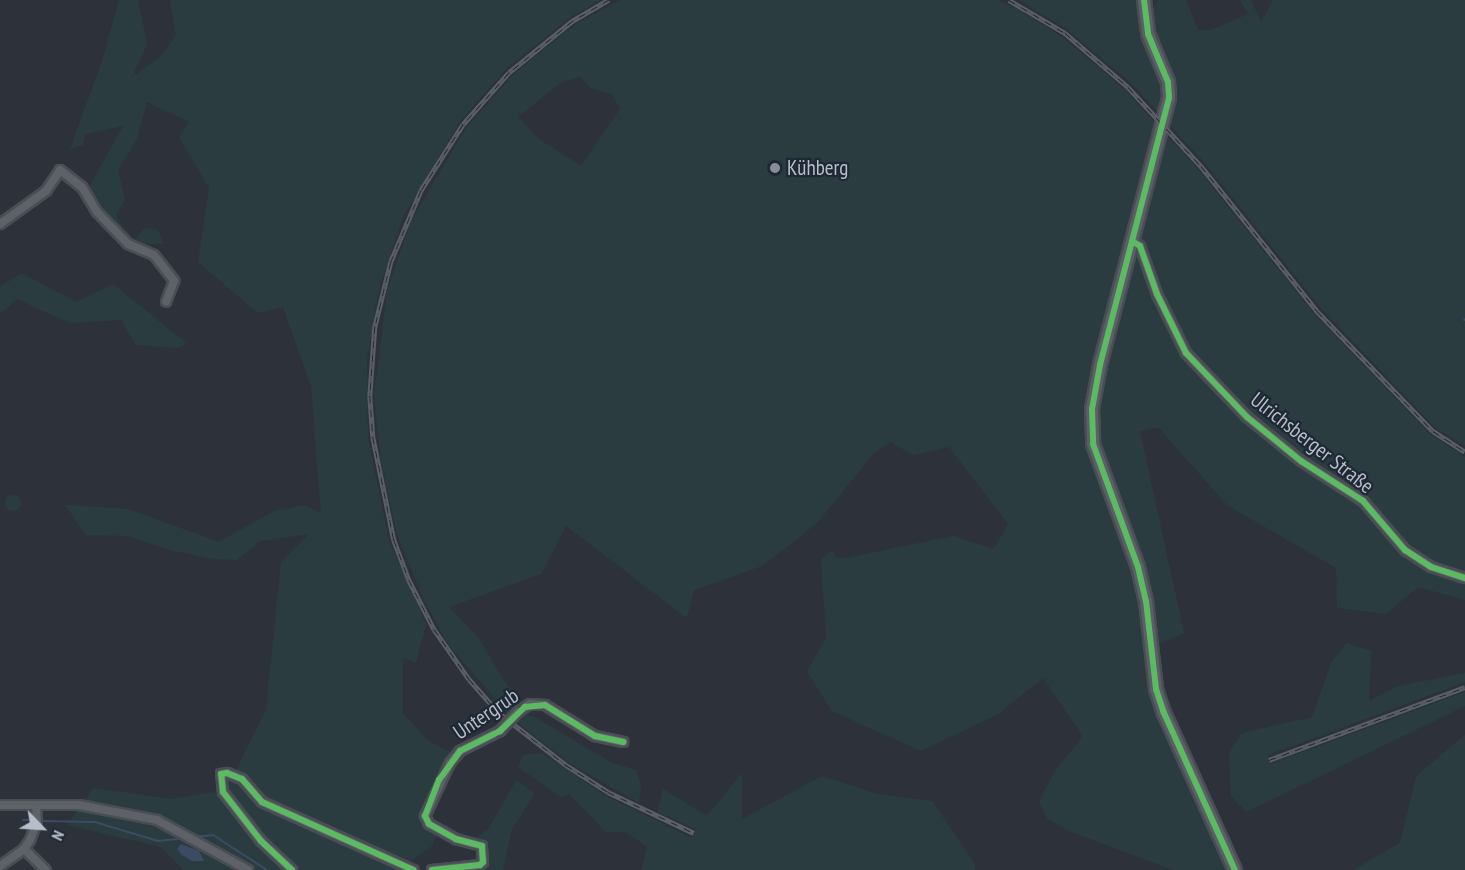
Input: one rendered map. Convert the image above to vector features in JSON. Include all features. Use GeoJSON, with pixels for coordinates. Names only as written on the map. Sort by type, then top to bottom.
{"type":"FeatureCollection","features":[{"type":"Feature","properties":{"kind":"street"},"geometry":{"type":"LineString","coordinates":[[1144,0],[1148,33],[1168,82],[1169,98],[1095,388],[1093,444],[1137,567],[1146,601],[1156,689],[1164,713],[1235,870]]}},
{"type":"Feature","properties":{"kind":"street"},"geometry":{"type":"LineString","coordinates":[[0,224],[46,191],[60,170],[82,187],[97,212],[128,244],[154,255],[174,281],[166,302]]}},
{"type":"Feature","properties":{"kind":"street","name":"Ulrichsberger Straße"},"geometry":{"type":"LineString","coordinates":[[1132,241],[1140,246],[1157,294],[1186,353],[1247,417],[1301,461],[1363,501],[1405,550],[1431,567],[1465,578]]}},
{"type":"Feature","properties":{"kind":"street","name":"Untergrub"},"geometry":{"type":"LineString","coordinates":[[432,870],[480,865],[483,862],[482,846],[456,839],[429,824],[425,816],[450,763],[460,751],[500,731],[518,712],[530,704],[545,705],[595,736],[623,742]]}},
{"type":"Feature","properties":{"kind":"street"},"geometry":{"type":"LineString","coordinates":[[292,870],[261,841],[223,792],[221,774],[235,775],[262,802],[365,847],[400,867],[413,870]]}},
{"type":"Feature","properties":{"kind":"street"},"geometry":{"type":"LineString","coordinates":[[0,866],[24,849],[37,819],[36,805]]}},
{"type":"Feature","properties":{"kind":"street"},"geometry":{"type":"LineString","coordinates":[[0,806],[79,805],[158,820],[248,870]]}},
{"type":"Feature","properties":{"kind":"street"},"geometry":{"type":"LineString","coordinates":[[24,849],[46,870]]}},
{"type":"Feature","properties":{"kind":"shaded area"},"geometry":{"type":"Polygon","coordinates":[[[119,0],[138,0],[147,44],[132,77],[160,57],[176,35],[170,0],[600,0],[571,17],[505,70],[459,123],[403,217],[379,289],[367,360],[368,438],[389,541],[426,624],[416,663],[403,658],[403,713],[427,740],[456,755],[427,805],[429,825],[437,834],[432,846],[399,870],[247,870],[236,862],[231,870],[184,870],[161,847],[67,825],[94,788],[172,799],[222,791],[219,779],[234,774],[266,710],[281,562],[309,534],[260,541],[237,560],[214,559],[169,550],[128,536],[86,535],[65,505],[128,509],[219,542],[274,511],[306,505],[321,514],[311,386],[283,307],[258,313],[198,262],[209,188],[179,137],[189,122],[147,102],[137,139],[118,170],[125,199],[116,215],[122,226],[135,240],[144,228],[158,230],[164,244],[136,243],[103,213],[105,211],[89,187],[123,126],[85,134],[83,145],[70,149],[102,61],[119,0]]]}},
{"type":"Feature","properties":{"kind":"shaded area"},"geometry":{"type":"Polygon","coordinates":[[[620,0],[998,0],[1019,10],[1062,37],[1125,90],[1198,169],[1314,314],[1430,434],[1465,457],[1465,600],[1418,587],[1386,614],[1337,608],[1336,568],[1227,505],[1158,427],[1140,431],[1184,633],[1151,648],[1156,689],[1235,870],[1173,870],[1069,831],[1047,818],[1039,801],[1055,771],[1083,736],[1043,678],[998,714],[921,751],[832,711],[807,672],[826,637],[821,560],[832,550],[836,557],[846,558],[953,536],[994,549],[1008,524],[949,447],[913,455],[891,442],[874,453],[819,521],[762,566],[694,590],[687,618],[566,526],[541,574],[449,607],[478,637],[502,678],[523,704],[510,716],[448,644],[425,602],[398,538],[381,462],[374,396],[387,291],[411,221],[466,128],[512,76],[576,24],[620,0]],[[579,76],[559,84],[518,117],[539,139],[581,166],[620,109],[612,94],[591,88],[579,76]]]}},
{"type":"Feature","properties":{"kind":"shaded area"},"geometry":{"type":"Polygon","coordinates":[[[1019,0],[1142,0],[1142,19],[1161,81],[1148,16],[1158,0],[1186,0],[1198,30],[1211,30],[1248,14],[1240,0],[1251,0],[1261,22],[1273,0],[1465,0],[1465,446],[1436,428],[1321,308],[1205,163],[1132,84],[1067,29],[1019,0]]]}},
{"type":"Feature","properties":{"kind":"shaded area"},"geometry":{"type":"Polygon","coordinates":[[[21,273],[76,302],[113,284],[186,343],[178,348],[136,345],[121,320],[70,323],[17,299],[0,314],[0,287],[21,273]]]}},
{"type":"Feature","properties":{"kind":"shaded area"},"geometry":{"type":"Polygon","coordinates":[[[13,495],[19,497],[21,503],[19,509],[13,511],[7,509],[5,503],[7,497],[13,495]]]}},
{"type":"Feature","properties":{"kind":"shaded area"},"geometry":{"type":"Polygon","coordinates":[[[1347,643],[1371,651],[1369,701],[1398,686],[1465,673],[1465,682],[1268,755],[1270,764],[1465,692],[1465,706],[1246,812],[1231,796],[1229,753],[1242,733],[1312,717],[1331,663],[1347,643]]]}},
{"type":"Feature","properties":{"kind":"shaded area"},"geometry":{"type":"Polygon","coordinates":[[[518,713],[535,717],[612,763],[636,770],[641,786],[639,803],[568,762],[513,719],[518,713]]]}},
{"type":"Feature","properties":{"kind":"shaded area"},"geometry":{"type":"Polygon","coordinates":[[[1465,735],[1465,870],[1353,870],[1400,843],[1416,776],[1465,735]]]}},
{"type":"Feature","properties":{"kind":"shaded area"},"geometry":{"type":"Polygon","coordinates":[[[542,753],[606,796],[692,838],[696,829],[657,812],[663,789],[707,816],[742,773],[742,819],[822,776],[877,794],[932,801],[975,864],[975,870],[641,870],[647,847],[626,832],[606,832],[569,794],[561,797],[518,767],[523,755],[542,753]]]}},
{"type":"Feature","properties":{"kind":"shaded area"},"geometry":{"type":"Polygon","coordinates":[[[516,780],[535,793],[512,829],[503,870],[478,870],[484,844],[476,838],[489,828],[516,780]]]}},
{"type":"Feature","properties":{"kind":"water"},"geometry":{"type":"Polygon","coordinates":[[[181,844],[199,851],[204,861],[192,861],[182,855],[177,849],[181,844]]]}},
{"type":"Feature","properties":{"kind":"waterway"},"geometry":{"type":"LineString","coordinates":[[23,820],[35,820]]}},
{"type":"Feature","properties":{"kind":"waterway"},"geometry":{"type":"LineString","coordinates":[[41,821],[95,822],[158,841],[185,838]]}},
{"type":"Feature","properties":{"kind":"waterway"},"geometry":{"type":"LineString","coordinates":[[194,837],[213,835],[267,870]]}},
{"type":"Feature","properties":{"kind":"railway"},"geometry":{"type":"LineString","coordinates":[[609,0],[573,21],[509,73],[463,125],[421,191],[391,262],[375,327],[370,396],[373,437],[394,540],[409,580],[434,629],[469,679],[498,712],[566,765],[608,792],[694,833]]}},
{"type":"Feature","properties":{"kind":"railway"},"geometry":{"type":"LineString","coordinates":[[1009,0],[1065,33],[1128,87],[1201,166],[1317,311],[1433,431],[1465,452]]}},
{"type":"Feature","properties":{"kind":"railway"},"geometry":{"type":"LineString","coordinates":[[1269,760],[1465,687]]}},
{"type":"Feature","properties":{"kind":"cycle path"},"geometry":{"type":"LineString","coordinates":[[1144,0],[1148,34],[1168,82],[1169,98],[1100,365],[1092,409],[1093,444],[1138,567],[1146,601],[1156,689],[1164,713],[1235,870]]}},
{"type":"Feature","properties":{"kind":"cycle path"},"geometry":{"type":"LineString","coordinates":[[1132,241],[1140,246],[1157,294],[1186,353],[1247,417],[1301,461],[1363,501],[1405,550],[1431,567],[1465,578]]}},
{"type":"Feature","properties":{"kind":"cycle path"},"geometry":{"type":"LineString","coordinates":[[432,870],[480,865],[483,862],[482,846],[456,839],[429,824],[425,816],[439,780],[460,751],[500,731],[525,707],[545,705],[595,736],[623,742]]}},
{"type":"Feature","properties":{"kind":"cycle path"},"geometry":{"type":"LineString","coordinates":[[292,870],[261,841],[223,792],[221,774],[227,773],[242,779],[262,802],[413,870]]}},
{"type":"Feature","properties":{"kind":"place","name":"Kühberg"},"geometry":{"type":"Point","coordinates":[775,168]}}]}
